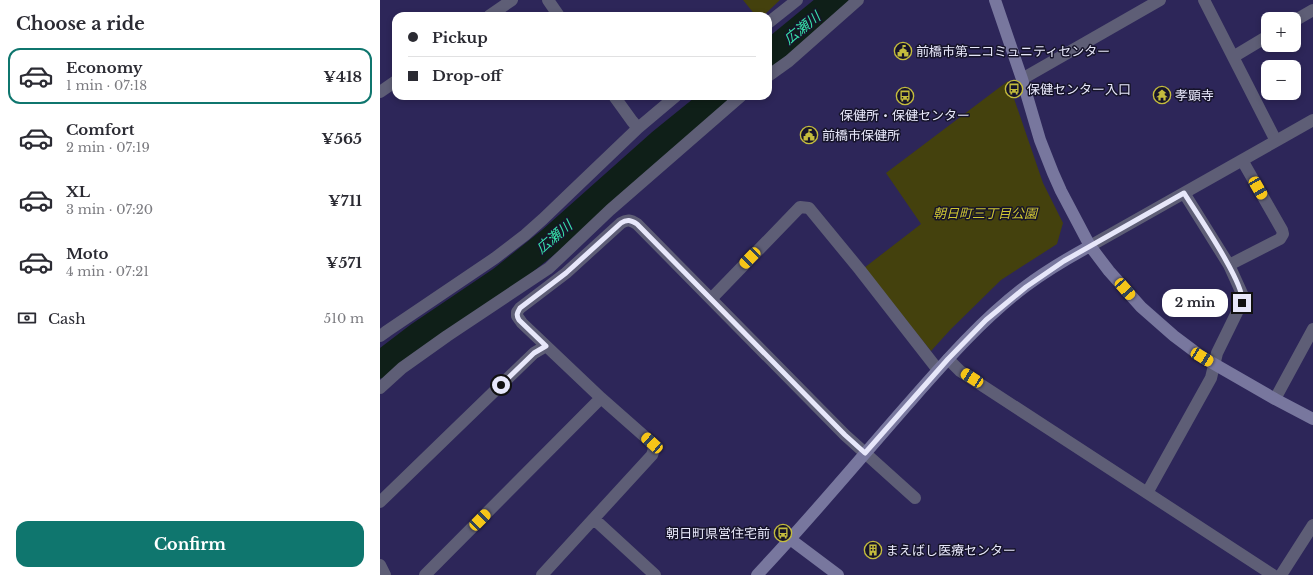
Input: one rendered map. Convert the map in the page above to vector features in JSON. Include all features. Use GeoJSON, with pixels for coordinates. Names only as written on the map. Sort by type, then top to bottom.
{"type":"FeatureCollection","features":[{"type":"Feature","properties":{"kind":"street"},"geometry":{"type":"LineString","coordinates":[[495,12],[512,0]]}},
{"type":"Feature","properties":{"kind":"street"},"geometry":{"type":"LineString","coordinates":[[548,0],[556,12]]}},
{"type":"Feature","properties":{"kind":"street"},"geometry":{"type":"LineString","coordinates":[[772,20],[797,0]]}},
{"type":"Feature","properties":{"kind":"street"},"geometry":{"type":"LineString","coordinates":[[772,73],[789,61],[858,0]]}},
{"type":"Feature","properties":{"kind":"street"},"geometry":{"type":"LineString","coordinates":[[995,0],[1022,79],[1040,140],[1061,191],[1090,246],[1109,271],[1141,307],[1174,336],[1214,364],[1313,419]]}},
{"type":"Feature","properties":{"kind":"street"},"geometry":{"type":"LineString","coordinates":[[1022,79],[1160,0]]}},
{"type":"Feature","properties":{"kind":"street"},"geometry":{"type":"LineString","coordinates":[[1204,0],[1276,141]]}},
{"type":"Feature","properties":{"kind":"street"},"geometry":{"type":"LineString","coordinates":[[1301,17],[1313,10]]}},
{"type":"Feature","properties":{"kind":"street"},"geometry":{"type":"LineString","coordinates":[[1233,57],[1261,40]]}},
{"type":"Feature","properties":{"kind":"street"},"geometry":{"type":"LineString","coordinates":[[380,92],[392,84]]}},
{"type":"Feature","properties":{"kind":"street"},"geometry":{"type":"LineString","coordinates":[[617,100],[638,128]]}},
{"type":"Feature","properties":{"kind":"street"},"geometry":{"type":"LineString","coordinates":[[380,336],[495,258],[525,235],[638,128],[671,100]]}},
{"type":"Feature","properties":{"kind":"street"},"geometry":{"type":"LineString","coordinates":[[380,388],[402,368],[549,268],[618,202],[736,100]]}},
{"type":"Feature","properties":{"kind":"street"},"geometry":{"type":"LineString","coordinates":[[757,575],[948,359],[986,320],[1026,287],[1064,261],[1313,120]]}},
{"type":"Feature","properties":{"kind":"street"},"geometry":{"type":"LineString","coordinates":[[1229,265],[1280,239],[1282,234],[1282,230],[1242,160]]}},
{"type":"Feature","properties":{"kind":"street"},"geometry":{"type":"LineString","coordinates":[[1148,493],[1211,378],[1217,353],[1244,298],[1229,265],[1184,193]]}},
{"type":"Feature","properties":{"kind":"street"},"geometry":{"type":"LineString","coordinates":[[711,299],[800,207],[809,208],[860,270],[938,370]]}},
{"type":"Feature","properties":{"kind":"street"},"geometry":{"type":"LineString","coordinates":[[542,575],[652,455],[654,449],[652,443],[601,398],[522,323],[517,316],[517,312],[525,304],[566,273],[624,221],[630,220],[637,224],[840,430],[915,498]]}},
{"type":"Feature","properties":{"kind":"street"},"geometry":{"type":"LineString","coordinates":[[1275,399],[1313,328]]}},
{"type":"Feature","properties":{"kind":"street"},"geometry":{"type":"LineString","coordinates":[[380,502],[534,353],[546,346]]}},
{"type":"Feature","properties":{"kind":"street"},"geometry":{"type":"LineString","coordinates":[[948,359],[960,371],[1273,575]]}},
{"type":"Feature","properties":{"kind":"street"},"geometry":{"type":"LineString","coordinates":[[425,575],[601,398]]}},
{"type":"Feature","properties":{"kind":"street"},"geometry":{"type":"LineString","coordinates":[[594,519],[655,575]]}},
{"type":"Feature","properties":{"kind":"street"},"geometry":{"type":"LineString","coordinates":[[1281,575],[1313,525]]}},
{"type":"Feature","properties":{"kind":"street"},"geometry":{"type":"LineString","coordinates":[[790,539],[838,575]]}},
{"type":"Feature","properties":{"kind":"street"},"geometry":{"type":"LineString","coordinates":[[380,565],[385,575]]}},
{"type":"Feature","properties":{"kind":"green space"},"geometry":{"type":"Polygon","coordinates":[[[743,0],[780,0],[767,12],[753,12],[743,0]]]}},
{"type":"Feature","properties":{"kind":"green space","name":"朝日町三丁目公園"},"geometry":{"type":"Polygon","coordinates":[[[1008,81],[1043,183],[1063,223],[1057,244],[1001,280],[951,329],[931,351],[864,268],[921,224],[886,173],[1008,81]]]}},
{"type":"Feature","properties":{"kind":"waterway","name":"広瀬川"},"geometry":{"type":"LineString","coordinates":[[772,52],[835,0]]}},
{"type":"Feature","properties":{"kind":"waterway","name":"広瀬川"},"geometry":{"type":"LineString","coordinates":[[380,365],[418,336],[501,280],[551,240],[660,143],[713,100]]}},
{"type":"Feature","properties":{"kind":"place","name":"前橋市第二コミュニティセンター"},"geometry":{"type":"Point","coordinates":[903,51]}},
{"type":"Feature","properties":{"kind":"place","name":"保健センター入口"},"geometry":{"type":"Point","coordinates":[1014,89]}},
{"type":"Feature","properties":{"kind":"place","name":"孝顕寺"},"geometry":{"type":"Point","coordinates":[1162,95]}},
{"type":"Feature","properties":{"kind":"place","name":"保健所・保健センター"},"geometry":{"type":"Point","coordinates":[905,96]}},
{"type":"Feature","properties":{"kind":"place","name":"前橋市保健所"},"geometry":{"type":"Point","coordinates":[809,135]}},
{"type":"Feature","properties":{"kind":"place","name":"朝日町県営住宅前"},"geometry":{"type":"Point","coordinates":[783,533]}},
{"type":"Feature","properties":{"kind":"place","name":"まえばし医療センター"},"geometry":{"type":"Point","coordinates":[873,550]}},
{"type":"Feature","properties":{"kind":"route"},"geometry":{"type":"LineString","coordinates":[[501,385],[534,353],[546,346],[519,320],[517,312],[520,308],[551,286],[621,223],[627,220],[637,224],[845,435],[865,453],[948,359],[986,320],[1026,287],[1064,261],[1184,193],[1229,265],[1242,292],[1244,298],[1242,303]]}}]}
